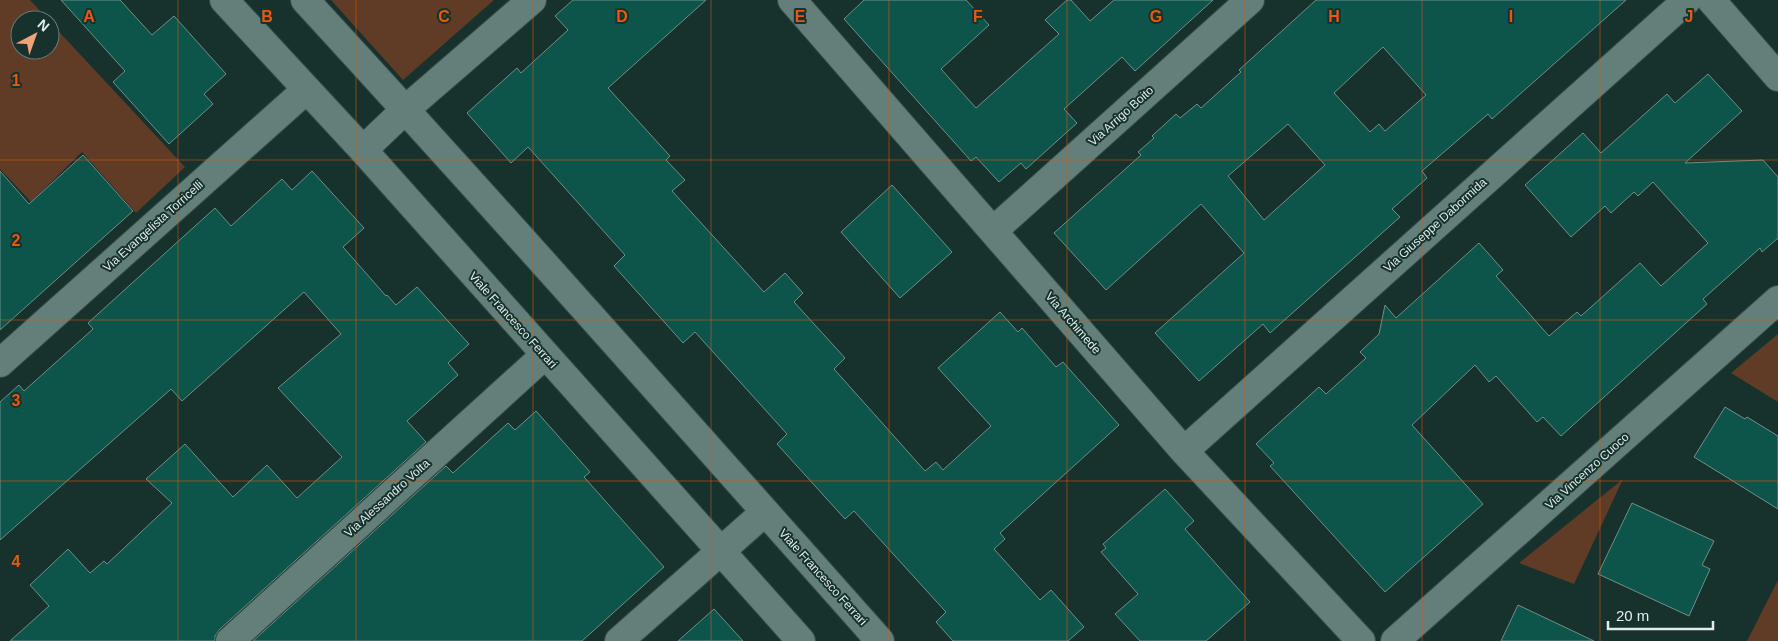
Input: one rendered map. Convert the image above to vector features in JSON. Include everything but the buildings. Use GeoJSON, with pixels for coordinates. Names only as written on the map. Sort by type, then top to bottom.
{"type":"FeatureCollection","features":[{"type":"Feature","properties":{"kind":"street","name":"Viale Francesco Ferrari"},"geometry":{"type":"LineString","coordinates":[[224,0],[363,150],[801,641]]}},
{"type":"Feature","properties":{"kind":"street","name":"Viale Francesco Ferrari"},"geometry":{"type":"LineString","coordinates":[[305,0],[406,110],[880,641]]}},
{"type":"Feature","properties":{"kind":"street"},"geometry":{"type":"LineString","coordinates":[[363,150],[532,0]]}},
{"type":"Feature","properties":{"kind":"street","name":"Via Arrigo Boito"},"geometry":{"type":"LineString","coordinates":[[993,232],[1250,0]]}},
{"type":"Feature","properties":{"kind":"street","name":"Via Giuseppe Dabormida"},"geometry":{"type":"LineString","coordinates":[[1184,451],[1686,0]]}},
{"type":"Feature","properties":{"kind":"street"},"geometry":{"type":"LineString","coordinates":[[1710,0],[1778,77]]}},
{"type":"Feature","properties":{"kind":"street","name":"Via Archimede"},"geometry":{"type":"LineString","coordinates":[[800,3],[993,232],[1184,451],[1361,641]]}},
{"type":"Feature","properties":{"kind":"street","name":"Via Evangelista Torricelli"},"geometry":{"type":"LineString","coordinates":[[0,363],[306,90]]}},
{"type":"Feature","properties":{"kind":"street","name":"Via Vincenzo Cuoco"},"geometry":{"type":"LineString","coordinates":[[1403,639],[1778,300]]}},
{"type":"Feature","properties":{"kind":"street","name":"Via Alessandro Volta"},"geometry":{"type":"LineString","coordinates":[[230,641],[545,356]]}},
{"type":"Feature","properties":{"kind":"street"},"geometry":{"type":"LineString","coordinates":[[619,641],[765,512]]}},
{"type":"Feature","properties":{"kind":"shaded area"},"geometry":{"type":"Polygon","coordinates":[[[0,0],[30,0],[40,10],[10,10],[10,60],[60,60],[60,33],[185,167],[136,213],[82,152],[31,202],[0,169],[0,0]]]}},
{"type":"Feature","properties":{"kind":"shaded area"},"geometry":{"type":"Polygon","coordinates":[[[331,0],[494,0],[403,80],[331,0]]]}},
{"type":"Feature","properties":{"kind":"shaded area"},"geometry":{"type":"Polygon","coordinates":[[[1778,334],[1778,402],[1731,373],[1778,334]]]}},
{"type":"Feature","properties":{"kind":"shaded area"},"geometry":{"type":"Polygon","coordinates":[[[1623,479],[1574,584],[1519,563],[1623,479]]]}},
{"type":"Feature","properties":{"kind":"shaded area"},"geometry":{"type":"Polygon","coordinates":[[[1778,580],[1778,641],[1747,641],[1778,580]]]}}]}
